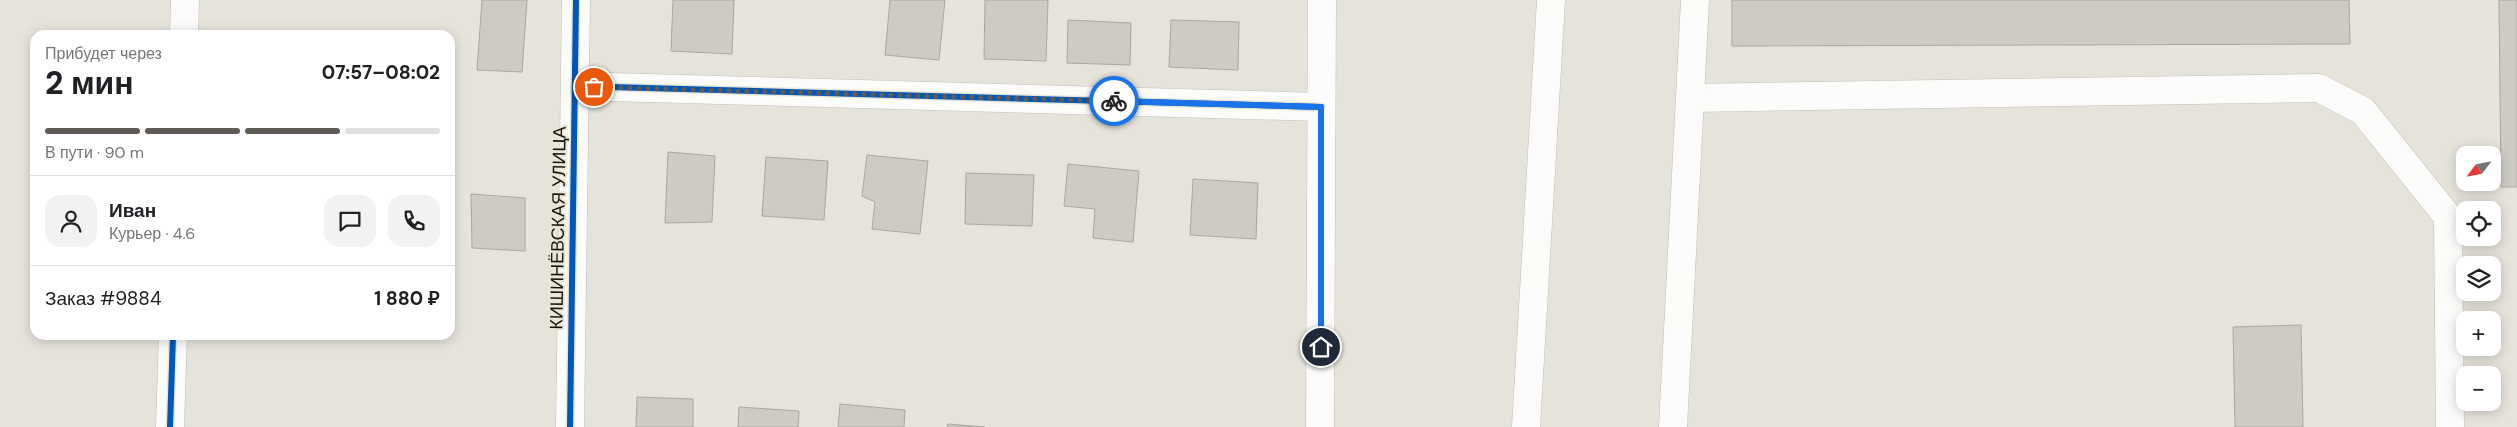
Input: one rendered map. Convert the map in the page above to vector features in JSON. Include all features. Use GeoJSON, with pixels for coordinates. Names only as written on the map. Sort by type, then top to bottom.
{"type":"FeatureCollection","features":[{"type":"Feature","properties":{"kind":"street"},"geometry":{"type":"LineString","coordinates":[[184,30],[185,0]]}},
{"type":"Feature","properties":{"kind":"street","name":"КИШИНЁВСКАЯ УЛИЦА"},"geometry":{"type":"LineString","coordinates":[[570,427],[576,0]]}},
{"type":"Feature","properties":{"kind":"street"},"geometry":{"type":"LineString","coordinates":[[1320,427],[1322,0]]}},
{"type":"Feature","properties":{"kind":"street"},"geometry":{"type":"LineString","coordinates":[[1526,427],[1551,0]]}},
{"type":"Feature","properties":{"kind":"street"},"geometry":{"type":"LineString","coordinates":[[1673,427],[1695,0]]}},
{"type":"Feature","properties":{"kind":"street"},"geometry":{"type":"LineString","coordinates":[[575,86],[1321,107]]}},
{"type":"Feature","properties":{"kind":"street"},"geometry":{"type":"LineString","coordinates":[[1690,98],[2319,88],[2363,111],[2448,217],[2450,427]]}},
{"type":"Feature","properties":{"kind":"street"},"geometry":{"type":"LineString","coordinates":[[170,427],[173,340]]}},
{"type":"Feature","properties":{"kind":"building"},"geometry":{"type":"Polygon","coordinates":[[[482,0],[527,0],[522,72],[477,70],[482,0]]]}},
{"type":"Feature","properties":{"kind":"building"},"geometry":{"type":"Polygon","coordinates":[[[673,0],[734,0],[732,54],[671,51],[673,0]]]}},
{"type":"Feature","properties":{"kind":"building"},"geometry":{"type":"Polygon","coordinates":[[[890,0],[945,0],[939,60],[885,55],[890,0]]]}},
{"type":"Feature","properties":{"kind":"building"},"geometry":{"type":"Polygon","coordinates":[[[985,0],[1048,0],[1046,61],[984,59],[985,0]]]}},
{"type":"Feature","properties":{"kind":"building"},"geometry":{"type":"Polygon","coordinates":[[[1732,0],[2349,0],[2350,44],[1732,46],[1732,0]]]}},
{"type":"Feature","properties":{"kind":"building"},"geometry":{"type":"Polygon","coordinates":[[[2499,0],[2517,0],[2517,187],[2501,187],[2499,0]]]}},
{"type":"Feature","properties":{"kind":"building"},"geometry":{"type":"Polygon","coordinates":[[[1068,20],[1131,23],[1130,65],[1067,63],[1068,20]]]}},
{"type":"Feature","properties":{"kind":"building"},"geometry":{"type":"Polygon","coordinates":[[[1171,20],[1239,22],[1238,70],[1169,67],[1171,20]]]}},
{"type":"Feature","properties":{"kind":"building"},"geometry":{"type":"Polygon","coordinates":[[[668,152],[715,156],[712,222],[665,223],[668,152]]]}},
{"type":"Feature","properties":{"kind":"building"},"geometry":{"type":"Polygon","coordinates":[[[867,155],[928,161],[920,234],[872,229],[875,202],[862,196],[867,155]]]}},
{"type":"Feature","properties":{"kind":"building"},"geometry":{"type":"Polygon","coordinates":[[[766,157],[828,161],[824,220],[762,216],[766,157]]]}},
{"type":"Feature","properties":{"kind":"building"},"geometry":{"type":"Polygon","coordinates":[[[1068,164],[1139,171],[1133,242],[1093,238],[1095,209],[1064,206],[1068,164]]]}},
{"type":"Feature","properties":{"kind":"building"},"geometry":{"type":"Polygon","coordinates":[[[966,173],[1034,175],[1032,226],[965,224],[966,173]]]}},
{"type":"Feature","properties":{"kind":"building"},"geometry":{"type":"Polygon","coordinates":[[[1193,179],[1258,183],[1256,239],[1190,235],[1193,179]]]}},
{"type":"Feature","properties":{"kind":"building"},"geometry":{"type":"Polygon","coordinates":[[[471,194],[525,198],[525,251],[472,248],[471,194]]]}},
{"type":"Feature","properties":{"kind":"building"},"geometry":{"type":"Polygon","coordinates":[[[2301,325],[2303,427],[2235,427],[2233,327],[2301,325]]]}},
{"type":"Feature","properties":{"kind":"building"},"geometry":{"type":"Polygon","coordinates":[[[637,397],[693,399],[693,427],[636,427],[637,397]]]}},
{"type":"Feature","properties":{"kind":"building"},"geometry":{"type":"Polygon","coordinates":[[[840,404],[905,410],[904,427],[838,427],[840,404]]]}},
{"type":"Feature","properties":{"kind":"building"},"geometry":{"type":"Polygon","coordinates":[[[739,407],[799,411],[798,427],[738,427],[739,407]]]}},
{"type":"Feature","properties":{"kind":"building"},"geometry":{"type":"Polygon","coordinates":[[[948,424],[985,427],[947,427],[948,424]]]}},
{"type":"Feature","properties":{"kind":"cycle path"},"geometry":{"type":"LineString","coordinates":[[570,427],[576,0]]}},
{"type":"Feature","properties":{"kind":"cycle path"},"geometry":{"type":"LineString","coordinates":[[575,86],[1321,107]]}},
{"type":"Feature","properties":{"kind":"cycle path"},"geometry":{"type":"LineString","coordinates":[[170,427],[173,340]]}},
{"type":"Feature","properties":{"kind":"way so far"},"geometry":{"type":"LineString","coordinates":[[594,87],[1114,101]]}},
{"type":"Feature","properties":{"kind":"route"},"geometry":{"type":"LineString","coordinates":[[1114,101],[1321,107],[1321,347]]}}]}
